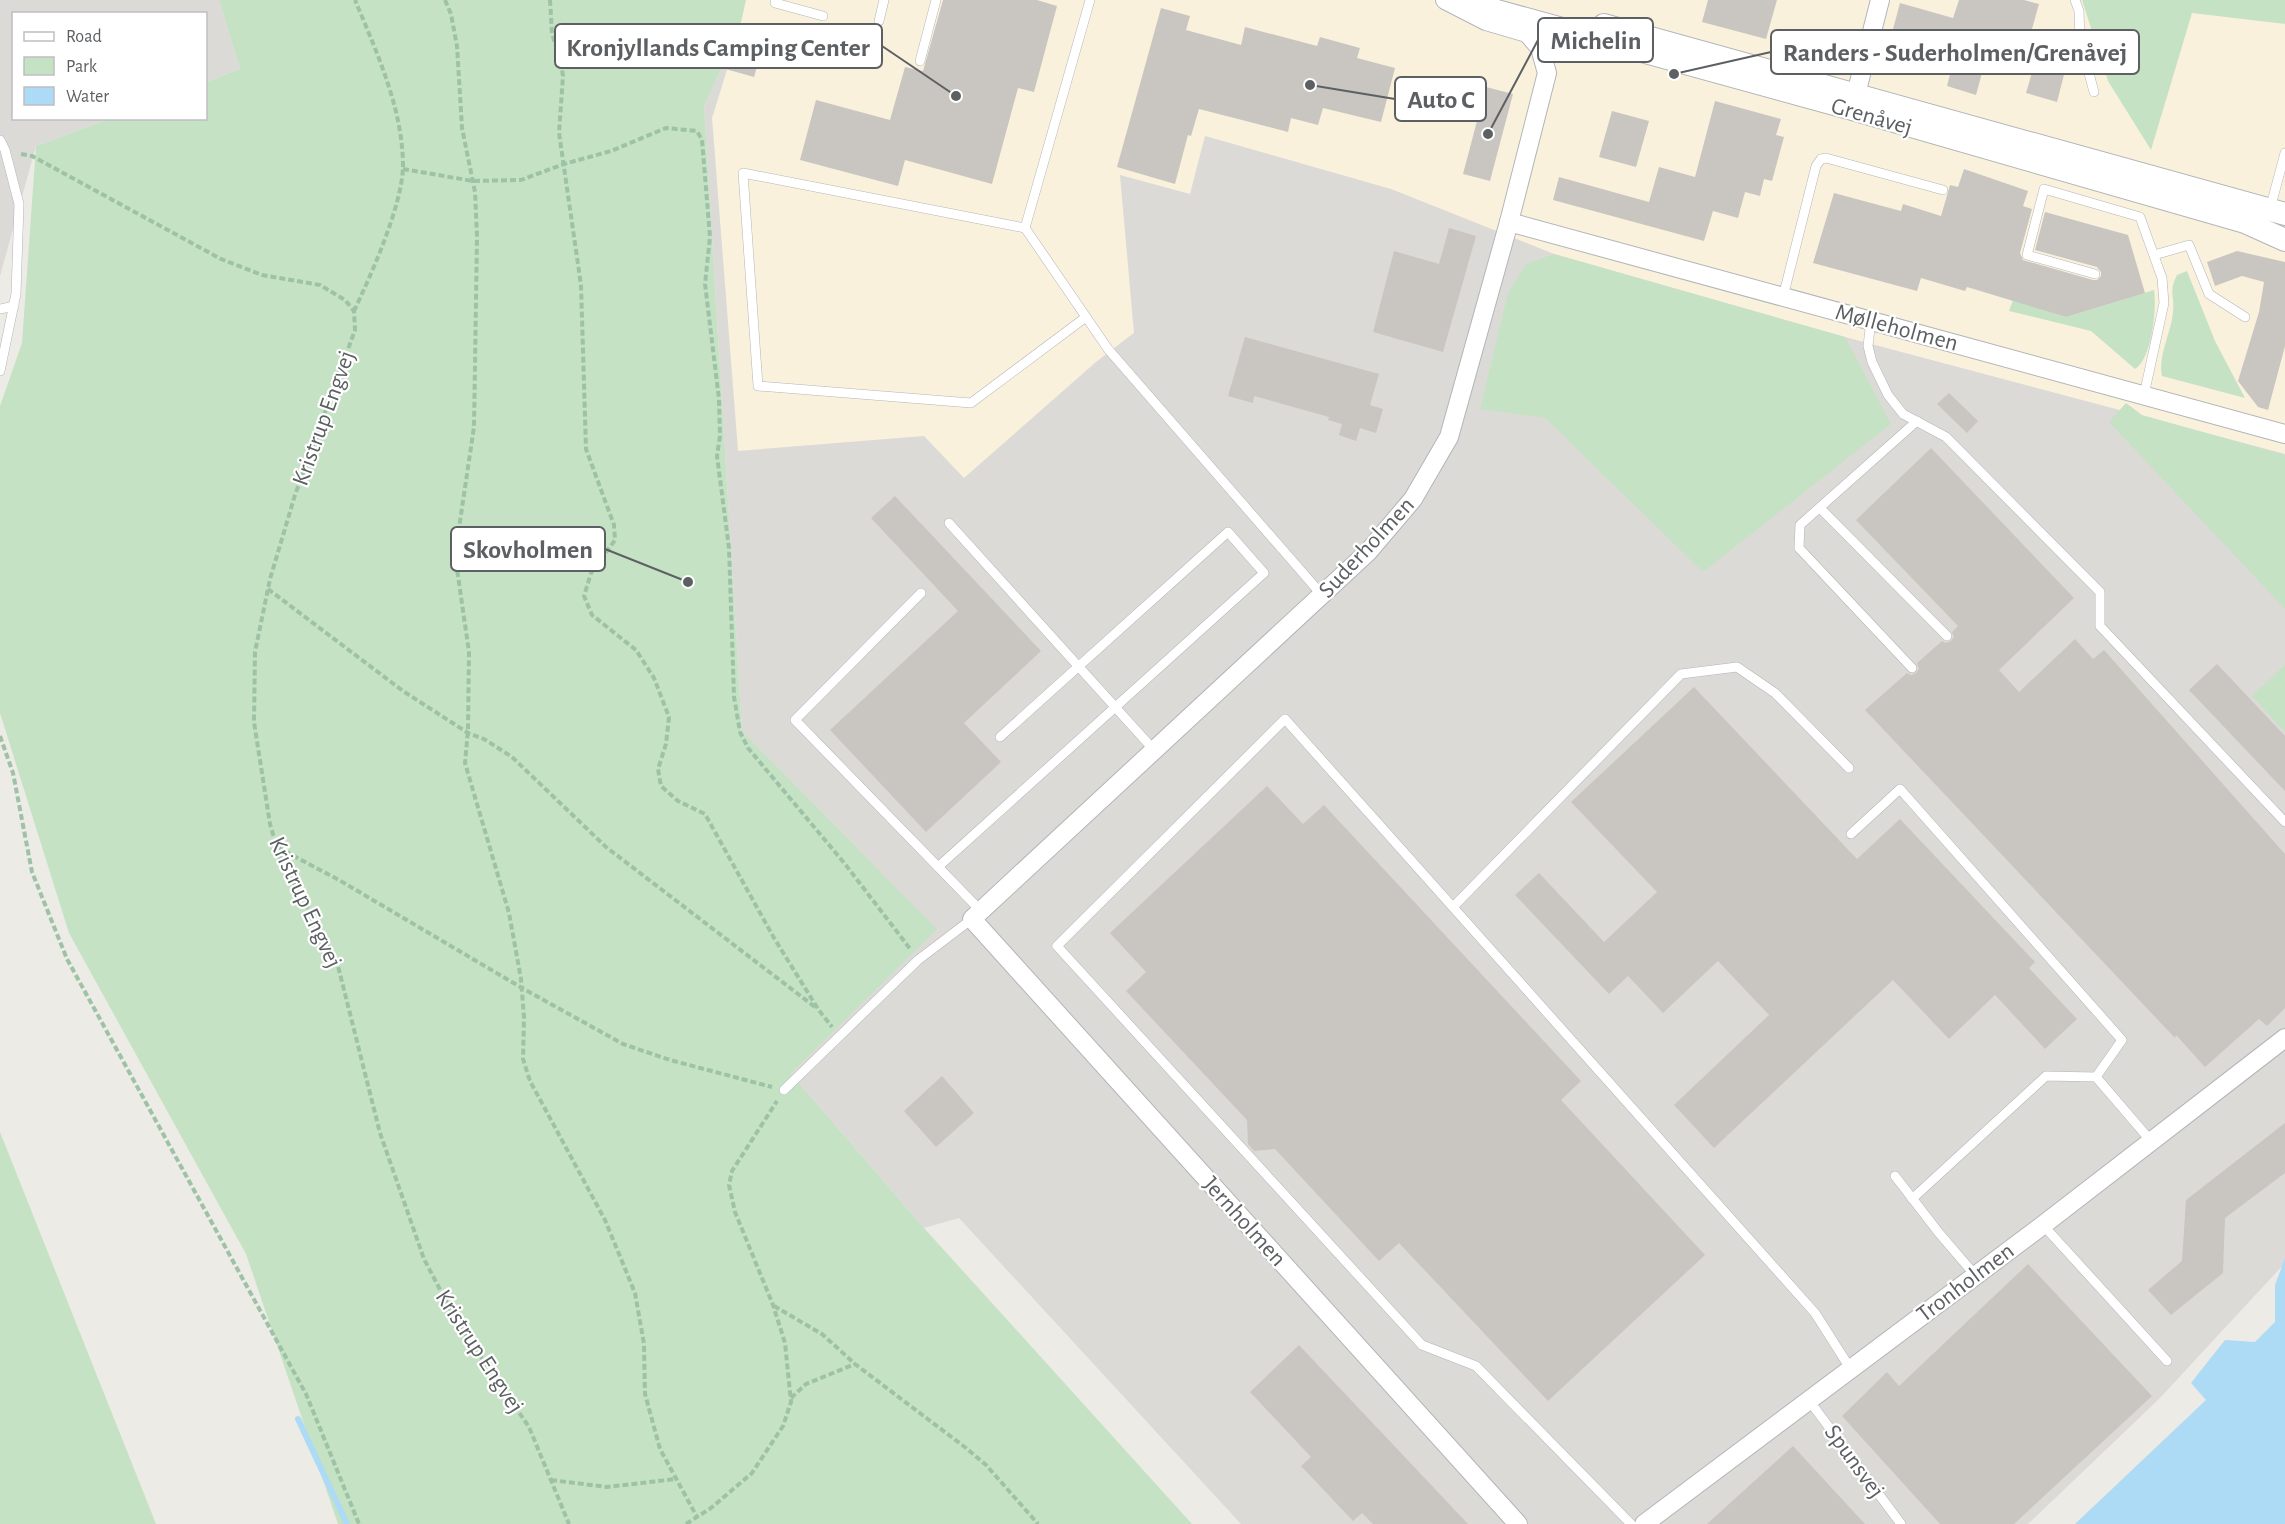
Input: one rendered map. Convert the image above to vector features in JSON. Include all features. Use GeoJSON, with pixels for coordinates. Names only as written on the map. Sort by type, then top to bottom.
{"type":"FeatureCollection","features":[{"type":"Feature","properties":{"kind":"street","name":"Suderholmen"},"geometry":{"type":"LineString","coordinates":[[976,915],[1368,552],[1413,499],[1449,437],[1509,222],[1547,73],[1540,48],[1527,33],[1486,21],[1445,0]]}},
{"type":"Feature","properties":{"kind":"street","name":"Grenåvej"},"geometry":{"type":"LineString","coordinates":[[1457,0],[2277,212]]}},
{"type":"Feature","properties":{"kind":"street","name":"Grenåvej"},"geometry":{"type":"LineString","coordinates":[[1515,0],[2245,222],[2285,240]]}},
{"type":"Feature","properties":{"kind":"street"},"geometry":{"type":"LineString","coordinates":[[1854,102],[1880,0]]}},
{"type":"Feature","properties":{"kind":"street","name":"Mølleholmen"},"geometry":{"type":"LineString","coordinates":[[1509,222],[2285,434]]}},
{"type":"Feature","properties":{"kind":"street","name":"Jernholmen"},"geometry":{"type":"LineString","coordinates":[[976,915],[1518,1524]]}},
{"type":"Feature","properties":{"kind":"street","name":"Tronholmen"},"geometry":{"type":"LineString","coordinates":[[1644,1524],[2043,1225],[2285,1038]]}},
{"type":"Feature","properties":{"kind":"lane"},"geometry":{"type":"LineString","coordinates":[[776,0],[775,3],[824,16]]}},
{"type":"Feature","properties":{"kind":"lane"},"geometry":{"type":"LineString","coordinates":[[879,21],[884,0]]}},
{"type":"Feature","properties":{"kind":"lane"},"geometry":{"type":"LineString","coordinates":[[920,61],[936,0]]}},
{"type":"Feature","properties":{"kind":"lane"},"geometry":{"type":"LineString","coordinates":[[1025,228],[1090,0]]}},
{"type":"Feature","properties":{"kind":"lane"},"geometry":{"type":"LineString","coordinates":[[2075,0],[2079,10],[2080,40],[2094,92]]}},
{"type":"Feature","properties":{"kind":"lane"},"geometry":{"type":"LineString","coordinates":[[0,140],[5,150],[19,204],[16,294],[0,371]]}},
{"type":"Feature","properties":{"kind":"lane"},"geometry":{"type":"LineString","coordinates":[[2277,212],[2285,153]]}},
{"type":"Feature","properties":{"kind":"lane"},"geometry":{"type":"LineString","coordinates":[[1784,297],[1816,166],[1821,159],[1826,158],[1943,190]]}},
{"type":"Feature","properties":{"kind":"lane"},"geometry":{"type":"LineString","coordinates":[[1086,317],[971,403],[758,386],[743,173],[1025,228],[1108,349],[1322,595]]}},
{"type":"Feature","properties":{"kind":"lane"},"geometry":{"type":"LineString","coordinates":[[2095,274],[2027,255],[2044,189],[2140,217],[2162,278],[2164,303],[2144,395]]}},
{"type":"Feature","properties":{"kind":"lane"},"geometry":{"type":"LineString","coordinates":[[2154,255],[2189,245],[2209,294],[2245,317]]}},
{"type":"Feature","properties":{"kind":"lane"},"geometry":{"type":"LineString","coordinates":[[0,309],[14,306]]}},
{"type":"Feature","properties":{"kind":"lane"},"geometry":{"type":"LineString","coordinates":[[1871,320],[1868,346],[1872,362],[1888,395],[1904,414],[1946,437],[2100,592],[2100,626],[2285,822]]}},
{"type":"Feature","properties":{"kind":"lane"},"geometry":{"type":"LineString","coordinates":[[1912,668],[1799,548],[1800,525],[1917,422]]}},
{"type":"Feature","properties":{"kind":"lane"},"geometry":{"type":"LineString","coordinates":[[1820,508],[1947,636]]}},
{"type":"Feature","properties":{"kind":"lane"},"geometry":{"type":"LineString","coordinates":[[949,523],[1154,750]]}},
{"type":"Feature","properties":{"kind":"lane"},"geometry":{"type":"LineString","coordinates":[[938,867],[1264,573],[1228,532],[1000,737]]}},
{"type":"Feature","properties":{"kind":"lane"},"geometry":{"type":"LineString","coordinates":[[784,1090],[918,960],[976,915],[938,867],[795,720],[921,593]]}},
{"type":"Feature","properties":{"kind":"lane"},"geometry":{"type":"LineString","coordinates":[[1453,908],[1682,674],[1737,667],[1775,693],[1849,768]]}},
{"type":"Feature","properties":{"kind":"lane"},"geometry":{"type":"LineString","coordinates":[[1631,1524],[1476,1366],[1422,1345],[1057,946],[1285,719],[1815,1313],[1850,1368]]}},
{"type":"Feature","properties":{"kind":"lane"},"geometry":{"type":"LineString","coordinates":[[1851,834],[1900,789],[2122,1040],[2096,1077]]}},
{"type":"Feature","properties":{"kind":"lane"},"geometry":{"type":"LineString","coordinates":[[1912,1199],[2046,1076],[2096,1077],[2151,1141]]}},
{"type":"Feature","properties":{"kind":"lane"},"geometry":{"type":"LineString","coordinates":[[1895,1176],[1975,1275]]}},
{"type":"Feature","properties":{"kind":"lane"},"geometry":{"type":"LineString","coordinates":[[2043,1225],[2167,1361]]}},
{"type":"Feature","properties":{"kind":"lane","name":"Spunsvej"},"geometry":{"type":"LineString","coordinates":[[1808,1399],[1901,1524]]}},
{"type":"Feature","properties":{"kind":"path","name":"Kristrup Engvej"},"geometry":{"type":"LineString","coordinates":[[355,0],[381,62],[400,130],[403,169],[395,207],[369,279],[354,311],[355,330],[295,495],[268,589],[255,652],[254,722],[270,824],[280,858],[338,962],[380,1133],[424,1259],[457,1322],[529,1427],[569,1524]]}},
{"type":"Feature","properties":{"kind":"path"},"geometry":{"type":"LineString","coordinates":[[445,0],[451,14],[456,46],[462,128],[472,181],[477,236],[474,427],[455,555],[468,652],[468,733],[465,763],[509,913],[522,988],[523,1059],[530,1081],[605,1220],[635,1293],[644,1344],[645,1394],[660,1449],[697,1517]]}},
{"type":"Feature","properties":{"kind":"path"},"geometry":{"type":"LineString","coordinates":[[550,0],[552,34],[563,76],[559,133],[581,285],[586,448],[614,525],[615,540],[591,573],[584,597],[592,615],[636,650],[654,678],[669,717],[666,744],[658,769],[661,786],[678,801],[705,814],[774,938],[818,1009],[839,1036]]}},
{"type":"Feature","properties":{"kind":"path"},"geometry":{"type":"LineString","coordinates":[[403,169],[472,181],[521,180],[564,164],[611,151],[666,128],[697,131],[702,140],[710,237],[705,284],[719,399],[720,436],[717,456],[729,548],[734,697],[740,732],[748,748],[852,872],[918,960]]}},
{"type":"Feature","properties":{"kind":"path"},"geometry":{"type":"LineString","coordinates":[[5,150],[32,156],[221,259],[262,275],[321,285],[345,300],[354,311]]}},
{"type":"Feature","properties":{"kind":"path"},"geometry":{"type":"LineString","coordinates":[[268,589],[403,691],[468,733],[484,739],[512,757],[606,847],[818,1009]]}},
{"type":"Feature","properties":{"kind":"path"},"geometry":{"type":"LineString","coordinates":[[0,736],[13,773],[32,872],[67,959],[306,1394],[359,1524]]}},
{"type":"Feature","properties":{"kind":"path"},"geometry":{"type":"LineString","coordinates":[[277,847],[339,880],[522,988],[623,1044],[670,1060],[784,1090],[732,1171],[729,1185],[735,1212],[786,1342],[791,1398],[783,1426],[752,1473],[686,1524]]}},
{"type":"Feature","properties":{"kind":"path"},"geometry":{"type":"LineString","coordinates":[[773,1305],[822,1334],[855,1364],[979,1459],[1038,1524]]}},
{"type":"Feature","properties":{"kind":"path"},"geometry":{"type":"LineString","coordinates":[[791,1398],[806,1384],[855,1364]]}},
{"type":"Feature","properties":{"kind":"path"},"geometry":{"type":"LineString","coordinates":[[551,1480],[607,1487],[676,1479]]}},
{"type":"Feature","properties":{"kind":"shaded area"},"geometry":{"type":"Polygon","coordinates":[[[0,0],[219,0],[240,69],[207,82],[207,12],[12,12],[12,120],[106,120],[36,146],[0,276],[0,0]]]}},
{"type":"Feature","properties":{"kind":"shaded area"},"geometry":{"type":"Polygon","coordinates":[[[746,0],[2285,0],[2285,454],[1845,337],[1554,254],[1391,189],[1205,136],[1190,194],[1120,176],[1134,332],[1096,362],[964,479],[924,436],[738,451],[712,118],[739,31],[746,0]]]}},
{"type":"Feature","properties":{"kind":"shaded area"},"geometry":{"type":"Polygon","coordinates":[[[739,31],[712,118],[738,451],[924,436],[964,478],[1096,362],[1134,333],[1120,175],[1190,194],[1205,136],[1391,189],[1554,254],[1845,337],[2285,454],[2285,1263],[2159,1399],[2028,1524],[1241,1524],[959,1218],[924,1228],[791,1074],[936,929],[742,731],[704,106],[739,31]]]}},
{"type":"Feature","properties":{"kind":"green space"},"geometry":{"type":"Polygon","coordinates":[[[219,0],[746,0],[739,31],[704,106],[742,731],[937,929],[791,1074],[924,1228],[1192,1524],[338,1524],[246,1254],[69,933],[0,713],[0,406],[22,343],[36,146],[106,120],[207,120],[207,82],[240,69],[219,0]]]}},
{"type":"Feature","properties":{"kind":"green space"},"geometry":{"type":"Polygon","coordinates":[[[2082,0],[2285,0],[2285,24],[2192,13],[2151,150],[2108,81],[2082,0]]]}},
{"type":"Feature","properties":{"kind":"green space"},"geometry":{"type":"Polygon","coordinates":[[[1554,254],[1845,337],[1891,424],[1703,572],[1545,418],[1480,409],[1508,293],[1526,264],[1554,254]]]}},
{"type":"Feature","properties":{"kind":"green space"},"geometry":{"type":"Polygon","coordinates":[[[2187,271],[2215,341],[2245,398],[2162,376],[2163,352],[2173,312],[2172,290],[2177,275],[2187,271]]]}},
{"type":"Feature","properties":{"kind":"green space"},"geometry":{"type":"Polygon","coordinates":[[[2154,290],[2155,309],[2152,332],[2146,355],[2135,369],[2091,331],[2009,311],[2013,300],[2066,317],[2154,290]]]}},
{"type":"Feature","properties":{"kind":"green space"},"geometry":{"type":"Polygon","coordinates":[[[2126,403],[2142,415],[2285,455],[2285,609],[2109,422],[2126,403]]]}},
{"type":"Feature","properties":{"kind":"green space"},"geometry":{"type":"Polygon","coordinates":[[[2285,665],[2285,732],[2252,696],[2285,665]]]}},
{"type":"Feature","properties":{"kind":"green space"},"geometry":{"type":"Polygon","coordinates":[[[0,1132],[156,1524],[0,1524],[0,1132]]]}},
{"type":"Feature","properties":{"kind":"water"},"geometry":{"type":"Polygon","coordinates":[[[2285,1258],[2285,1524],[2075,1524],[2206,1400],[2191,1383],[2225,1340],[2255,1342],[2275,1322],[2275,1285],[2285,1258]]]}},
{"type":"Feature","properties":{"kind":"building"},"geometry":{"type":"Polygon","coordinates":[[[943,0],[1037,0],[1057,6],[1034,92],[1018,88],[992,184],[905,160],[898,186],[800,160],[816,100],[890,120],[905,67],[923,71],[943,0]]]}},
{"type":"Feature","properties":{"kind":"building"},"geometry":{"type":"Polygon","coordinates":[[[1708,0],[1777,0],[1766,39],[1702,22],[1708,0]]]}},
{"type":"Feature","properties":{"kind":"building"},"geometry":{"type":"Polygon","coordinates":[[[1959,0],[2024,0],[2039,4],[2026,50],[1991,40],[1976,95],[1947,86],[1956,51],[1892,33],[1900,3],[1953,18],[1959,0]]]}},
{"type":"Feature","properties":{"kind":"building"},"geometry":{"type":"Polygon","coordinates":[[[1161,8],[1190,16],[1186,30],[1241,45],[1245,27],[1317,46],[1320,37],[1360,48],[1357,58],[1395,68],[1381,122],[1323,108],[1318,125],[1291,118],[1288,132],[1199,109],[1191,136],[1188,135],[1175,184],[1117,167],[1161,8]]]}},
{"type":"Feature","properties":{"kind":"building"},"geometry":{"type":"Polygon","coordinates":[[[733,31],[765,40],[754,77],[722,68],[733,31]]]}},
{"type":"Feature","properties":{"kind":"building"},"geometry":{"type":"Polygon","coordinates":[[[2035,62],[2065,71],[2057,102],[2026,93],[2035,62]]]}},
{"type":"Feature","properties":{"kind":"building"},"geometry":{"type":"Polygon","coordinates":[[[1486,87],[1513,94],[1490,181],[1463,174],[1486,87]]]}},
{"type":"Feature","properties":{"kind":"building"},"geometry":{"type":"Polygon","coordinates":[[[1715,101],[1781,119],[1776,135],[1784,137],[1772,181],[1764,179],[1760,196],[1745,192],[1738,218],[1713,211],[1704,241],[1553,200],[1559,177],[1649,202],[1659,167],[1695,177],[1715,101]]]}},
{"type":"Feature","properties":{"kind":"building"},"geometry":{"type":"Polygon","coordinates":[[[1612,111],[1649,121],[1636,167],[1599,157],[1612,111]]]}},
{"type":"Feature","properties":{"kind":"building"},"geometry":{"type":"Polygon","coordinates":[[[1964,169],[2028,191],[2023,206],[2032,209],[2020,253],[2023,260],[2093,280],[2101,276],[2097,267],[2035,250],[2045,212],[2128,235],[2145,293],[2066,317],[1967,287],[1965,291],[1921,278],[1917,291],[1813,263],[1834,193],[1901,211],[1903,204],[1941,216],[1950,185],[1958,187],[1964,169]]]}},
{"type":"Feature","properties":{"kind":"building"},"geometry":{"type":"Polygon","coordinates":[[[1449,228],[1476,236],[1443,352],[1373,332],[1394,251],[1439,264],[1449,228]]]}},
{"type":"Feature","properties":{"kind":"building"},"geometry":{"type":"Polygon","coordinates":[[[2237,251],[2285,262],[2285,346],[2268,410],[2258,407],[2238,381],[2259,312],[2264,282],[2242,276],[2215,286],[2207,262],[2237,251]]]}},
{"type":"Feature","properties":{"kind":"building"},"geometry":{"type":"Polygon","coordinates":[[[1245,337],[1379,374],[1370,405],[1383,409],[1376,433],[1360,428],[1356,441],[1339,435],[1342,424],[1328,420],[1329,417],[1254,396],[1253,403],[1228,396],[1245,337]]]}},
{"type":"Feature","properties":{"kind":"building"},"geometry":{"type":"Polygon","coordinates":[[[1949,393],[1978,421],[1967,433],[1937,404],[1949,393]]]}},
{"type":"Feature","properties":{"kind":"building"},"geometry":{"type":"Polygon","coordinates":[[[1931,448],[2074,598],[1999,670],[2019,692],[2075,639],[2093,659],[2104,650],[2285,854],[2285,1008],[2267,1026],[2259,1019],[2205,1067],[1865,710],[1907,673],[1911,675],[1916,673],[1919,669],[1917,663],[1942,641],[1946,643],[1951,641],[1954,637],[1952,632],[1958,626],[1856,520],[1931,448]]]}},
{"type":"Feature","properties":{"kind":"building"},"geometry":{"type":"Polygon","coordinates":[[[895,496],[1041,651],[964,723],[1001,762],[926,832],[830,730],[958,611],[871,518],[895,496]]]}},
{"type":"Feature","properties":{"kind":"building"},"geometry":{"type":"Polygon","coordinates":[[[2217,664],[2285,736],[2285,791],[2189,690],[2217,664]]]}},
{"type":"Feature","properties":{"kind":"building"},"geometry":{"type":"Polygon","coordinates":[[[1694,687],[1857,859],[1900,819],[2035,962],[2029,968],[2077,1019],[2045,1049],[1995,995],[1949,1039],[1893,980],[1714,1148],[1674,1105],[1769,1015],[1718,961],[1663,1013],[1628,976],[1609,994],[1515,895],[1539,873],[1604,942],[1657,892],[1571,802],[1694,687]]]}},
{"type":"Feature","properties":{"kind":"building"},"geometry":{"type":"Polygon","coordinates":[[[1267,786],[1303,824],[1324,805],[1581,1081],[1561,1100],[1705,1255],[1548,1401],[1399,1243],[1379,1261],[1275,1149],[1254,1151],[1248,1144],[1247,1120],[1126,991],[1146,972],[1110,933],[1267,786]]]}},
{"type":"Feature","properties":{"kind":"building"},"geometry":{"type":"Polygon","coordinates":[[[942,1076],[974,1113],[936,1147],[904,1111],[942,1076]]]}},
{"type":"Feature","properties":{"kind":"building"},"geometry":{"type":"Polygon","coordinates":[[[2285,1123],[2285,1173],[2225,1218],[2223,1273],[2171,1315],[2148,1290],[2182,1261],[2186,1200],[2285,1123]]]}},
{"type":"Feature","properties":{"kind":"building"},"geometry":{"type":"Polygon","coordinates":[[[2028,1264],[2152,1396],[2014,1524],[1940,1524],[1842,1416],[1887,1372],[1899,1386],[2028,1264]]]}},
{"type":"Feature","properties":{"kind":"building"},"geometry":{"type":"Polygon","coordinates":[[[1299,1345],[1468,1524],[1373,1524],[1362,1513],[1353,1521],[1301,1466],[1311,1457],[1250,1392],[1299,1345]]]}},
{"type":"Feature","properties":{"kind":"building"},"geometry":{"type":"Polygon","coordinates":[[[1793,1446],[1865,1524],[1707,1524],[1793,1446]]]}},
{"type":"Feature","properties":{"kind":"waterway"},"geometry":{"type":"LineString","coordinates":[[298,1419],[347,1524]]}},
{"type":"Feature","properties":{"kind":"place","name":"Randers - Suderholmen/Grenåvej"},"geometry":{"type":"Point","coordinates":[1674,74]}},
{"type":"Feature","properties":{"kind":"place","name":"Auto C"},"geometry":{"type":"Point","coordinates":[1310,85]}},
{"type":"Feature","properties":{"kind":"place","name":"Kronjyllands Camping Center"},"geometry":{"type":"Point","coordinates":[956,96]}},
{"type":"Feature","properties":{"kind":"place","name":"Michelin"},"geometry":{"type":"Point","coordinates":[1488,134]}},
{"type":"Feature","properties":{"kind":"place","name":"Skovholmen"},"geometry":{"type":"Point","coordinates":[688,582]}}]}
